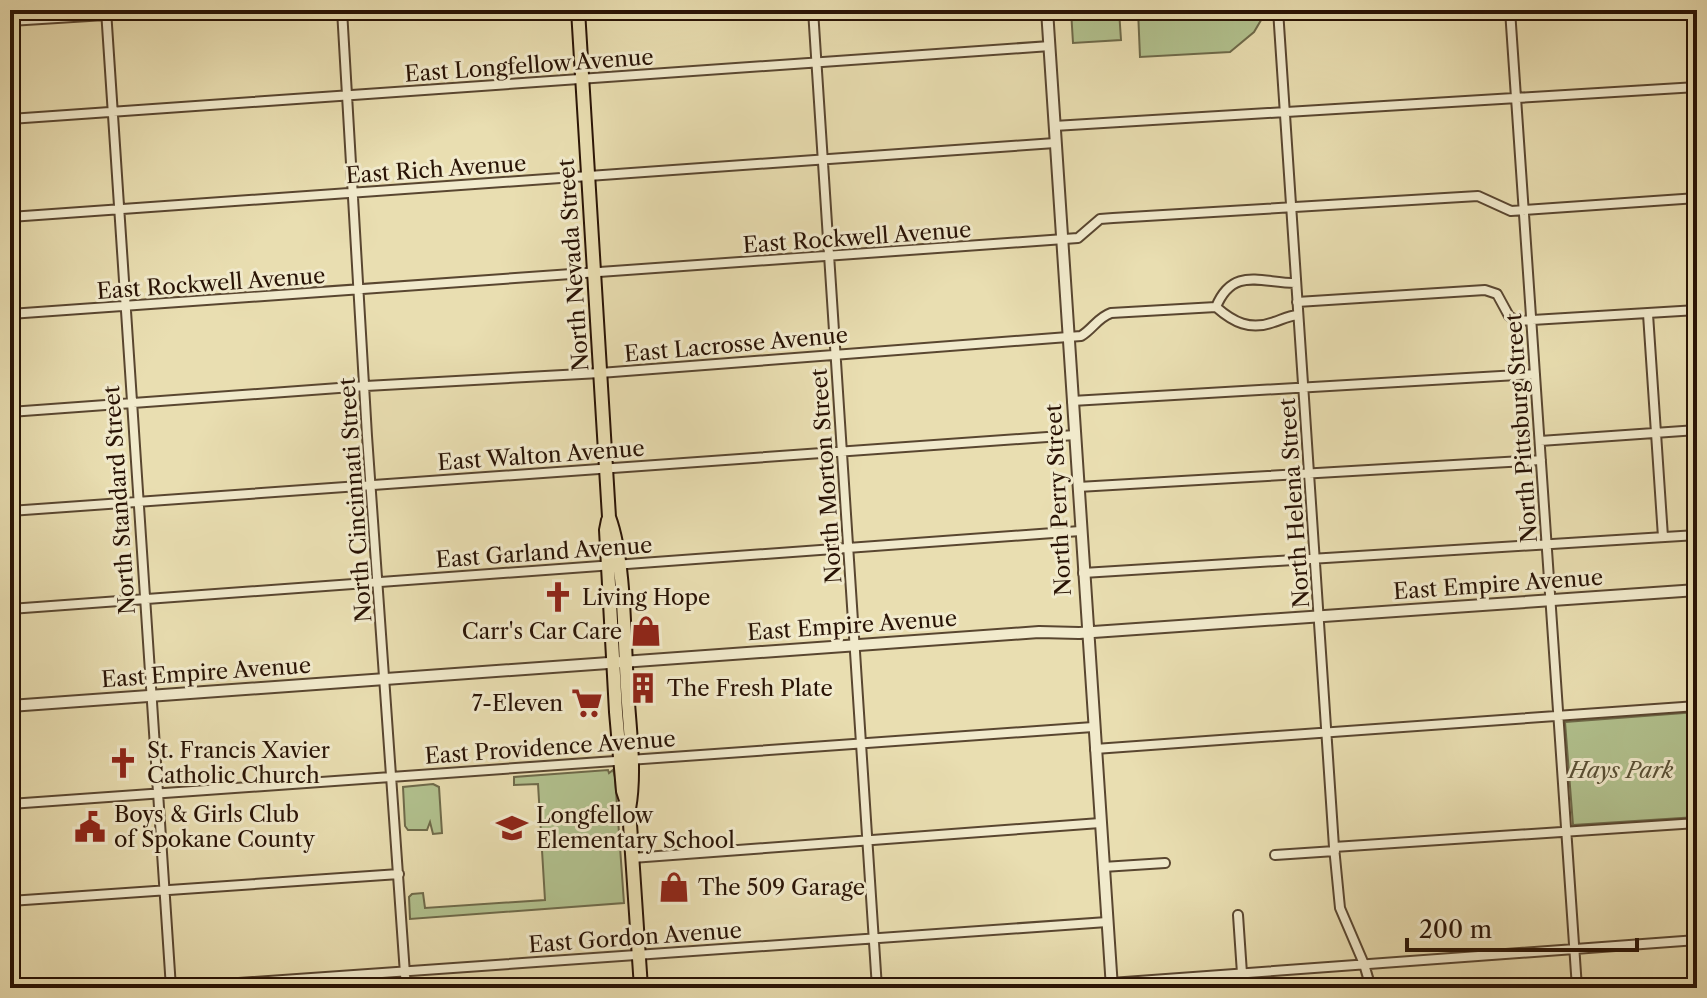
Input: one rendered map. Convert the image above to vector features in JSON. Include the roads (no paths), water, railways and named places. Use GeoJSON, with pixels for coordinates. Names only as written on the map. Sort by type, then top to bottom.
{"type":"FeatureCollection","features":[{"type":"Feature","properties":{"kind":"main road","name":"North Nevada Street"},"geometry":{"type":"LineString","coordinates":[[578,10],[609,517],[614,530],[613,565],[625,759],[632,791],[629,809],[641,988]]}},
{"type":"Feature","properties":{"kind":"street"},"geometry":{"type":"LineString","coordinates":[[10,21],[184,10]]}},
{"type":"Feature","properties":{"kind":"street","name":"North Cincinnati Street"},"geometry":{"type":"LineString","coordinates":[[342,10],[406,988]]}},
{"type":"Feature","properties":{"kind":"street","name":"North Morton Street"},"geometry":{"type":"LineString","coordinates":[[813,10],[877,988]]}},
{"type":"Feature","properties":{"kind":"street","name":"North Perry Street"},"geometry":{"type":"LineString","coordinates":[[1047,10],[1111,986]]}},
{"type":"Feature","properties":{"kind":"street","name":"North Helena Street"},"geometry":{"type":"LineString","coordinates":[[1278,10],[1334,849],[1340,908],[1371,988]]}},
{"type":"Feature","properties":{"kind":"street","name":"North Pittsburg Street"},"geometry":{"type":"LineString","coordinates":[[1510,10],[1577,988]]}},
{"type":"Feature","properties":{"kind":"street","name":"North Standard Street"},"geometry":{"type":"LineString","coordinates":[[106,13],[169,988]]}},
{"type":"Feature","properties":{"kind":"street","name":"East Longfellow Avenue"},"geometry":{"type":"LineString","coordinates":[[10,119],[1050,46]]}},
{"type":"Feature","properties":{"kind":"street"},"geometry":{"type":"LineString","coordinates":[[1054,126],[1697,87]]}},
{"type":"Feature","properties":{"kind":"street","name":"East Rich Avenue"},"geometry":{"type":"LineString","coordinates":[[10,217],[1055,143]]}},
{"type":"Feature","properties":{"kind":"street","name":"East Rockwell Avenue"},"geometry":{"type":"LineString","coordinates":[[10,314],[1078,238],[1100,219],[1478,196],[1511,211],[1697,198]]}},
{"type":"Feature","properties":{"kind":"street"},"geometry":{"type":"LineString","coordinates":[[1216,307],[1223,290],[1237,281],[1269,279],[1295,283]]}},
{"type":"Feature","properties":{"kind":"street"},"geometry":{"type":"LineString","coordinates":[[1297,302],[1485,290],[1497,294],[1509,316],[1517,321],[1697,310]]}},
{"type":"Feature","properties":{"kind":"street","name":"East Lacrosse Avenue"},"geometry":{"type":"LineString","coordinates":[[10,412],[366,386],[600,373],[1081,336],[1096,321],[1111,313],[1216,307],[1233,322],[1249,324],[1270,324],[1287,316],[1298,315]]}},
{"type":"Feature","properties":{"kind":"street"},"geometry":{"type":"LineString","coordinates":[[1648,314],[1663,537]]}},
{"type":"Feature","properties":{"kind":"street"},"geometry":{"type":"LineString","coordinates":[[1072,401],[1535,374]]}},
{"type":"Feature","properties":{"kind":"street"},"geometry":{"type":"LineString","coordinates":[[1540,441],[1697,430]]}},
{"type":"Feature","properties":{"kind":"street","name":"East Walton Avenue"},"geometry":{"type":"LineString","coordinates":[[10,511],[1075,435]]}},
{"type":"Feature","properties":{"kind":"street"},"geometry":{"type":"LineString","coordinates":[[1078,487],[1541,460]]}},
{"type":"Feature","properties":{"kind":"street","name":"East Garland Avenue"},"geometry":{"type":"LineString","coordinates":[[10,609],[1080,531]]}},
{"type":"Feature","properties":{"kind":"street"},"geometry":{"type":"LineString","coordinates":[[1083,573],[1697,535]]}},
{"type":"Feature","properties":{"kind":"street","name":"East Empire Avenue"},"geometry":{"type":"LineString","coordinates":[[10,706],[1039,632],[1086,633],[1697,590]]}},
{"type":"Feature","properties":{"kind":"street"},"geometry":{"type":"LineString","coordinates":[[1095,749],[1697,706]]}},
{"type":"Feature","properties":{"kind":"street","name":"East Providence Avenue"},"geometry":{"type":"LineString","coordinates":[[10,804],[1093,727]]}},
{"type":"Feature","properties":{"kind":"street"},"geometry":{"type":"LineString","coordinates":[[632,858],[1100,823]]}},
{"type":"Feature","properties":{"kind":"street"},"geometry":{"type":"LineString","coordinates":[[1275,855],[1697,823]]}},
{"type":"Feature","properties":{"kind":"street"},"geometry":{"type":"LineString","coordinates":[[1103,867],[1165,863]]}},
{"type":"Feature","properties":{"kind":"street"},"geometry":{"type":"LineString","coordinates":[[10,901],[399,874]]}},
{"type":"Feature","properties":{"kind":"street"},"geometry":{"type":"LineString","coordinates":[[1238,915],[1243,988]]}},
{"type":"Feature","properties":{"kind":"street","name":"East Gordon Avenue"},"geometry":{"type":"LineString","coordinates":[[169,988],[1107,922]]}},
{"type":"Feature","properties":{"kind":"street"},"geometry":{"type":"LineString","coordinates":[[1111,986],[1697,940]]}},
{"type":"Feature","properties":{"kind":"place","name":"Living Hope"},"geometry":{"type":"Point","coordinates":[558,597]}},
{"type":"Feature","properties":{"kind":"place","name":"Carr's Car Care"},"geometry":{"type":"Point","coordinates":[646,631]}},
{"type":"Feature","properties":{"kind":"place","name":"The Fresh Plate"},"geometry":{"type":"Point","coordinates":[643,688]}},
{"type":"Feature","properties":{"kind":"place","name":"7-Eleven"},"geometry":{"type":"Point","coordinates":[587,703]}},
{"type":"Feature","properties":{"kind":"place","name":"St. Francis Xavier Catholic Church"},"geometry":{"type":"Point","coordinates":[123,763]}},
{"type":"Feature","properties":{"kind":"place","name":"Boys & Girls Club of Spokane County"},"geometry":{"type":"Point","coordinates":[90,827]}},
{"type":"Feature","properties":{"kind":"place","name":"Longfellow Elementary School"},"geometry":{"type":"Point","coordinates":[512,828]}},
{"type":"Feature","properties":{"kind":"place","name":"The 509 Garage"},"geometry":{"type":"Point","coordinates":[674,887]}},
{"type":"Feature","properties":{"kind":"park label","name":"Hays Park"},"geometry":{"type":"Point","coordinates":[1621,770]}}]}
